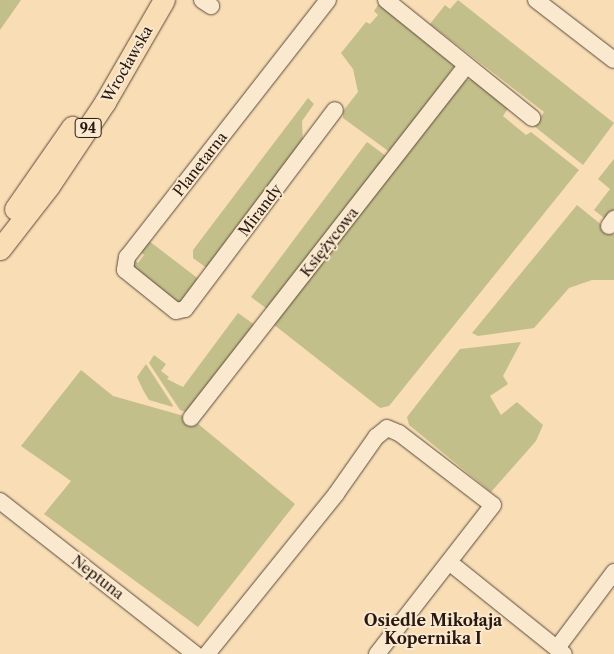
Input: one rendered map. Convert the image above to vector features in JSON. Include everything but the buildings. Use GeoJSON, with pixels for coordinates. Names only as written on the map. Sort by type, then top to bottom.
{"type":"FeatureCollection","features":[{"type":"Feature","properties":{"kind":"main road","name":"Wrocławska"},"geometry":{"type":"LineString","coordinates":[[0,230],[162,0]]}},
{"type":"Feature","properties":{"kind":"main road","name":"Wrocławska"},"geometry":{"type":"LineString","coordinates":[[0,249],[49,186],[105,102],[162,0]]}},
{"type":"Feature","properties":{"kind":"street","name":"Planetarna"},"geometry":{"type":"LineString","coordinates":[[185,309],[176,312],[136,280],[124,264],[328,0]]}},
{"type":"Feature","properties":{"kind":"street"},"geometry":{"type":"LineString","coordinates":[[386,0],[532,118]]}},
{"type":"Feature","properties":{"kind":"street"},"geometry":{"type":"LineString","coordinates":[[536,0],[614,60]]}},
{"type":"Feature","properties":{"kind":"street","name":"Księżycowa"},"geometry":{"type":"LineString","coordinates":[[192,418],[466,66]]}},
{"type":"Feature","properties":{"kind":"street","name":"Mirandy"},"geometry":{"type":"LineString","coordinates":[[185,309],[335,110]]}},
{"type":"Feature","properties":{"kind":"street"},"geometry":{"type":"LineString","coordinates":[[207,654],[336,494],[376,437],[387,428],[399,433],[493,505],[377,654]]}},
{"type":"Feature","properties":{"kind":"street","name":"Neptuna"},"geometry":{"type":"LineString","coordinates":[[0,501],[195,654]]}},
{"type":"Feature","properties":{"kind":"street"},"geometry":{"type":"LineString","coordinates":[[449,562],[560,651],[614,572]]}},
{"type":"Feature","properties":{"kind":"shaded area"},"geometry":{"type":"Polygon","coordinates":[[[0,0],[21,0],[0,30],[0,0]]]}},
{"type":"Feature","properties":{"kind":"shaded area"},"geometry":{"type":"Polygon","coordinates":[[[458,0],[614,123],[583,165],[534,126],[544,112],[430,24],[445,5],[450,9],[458,0]]]}},
{"type":"Feature","properties":{"kind":"shaded area"},"geometry":{"type":"Polygon","coordinates":[[[380,2],[450,60],[454,67],[391,153],[343,118],[343,111],[358,92],[353,69],[341,53],[366,22],[370,24],[378,15],[374,11],[380,2]]]}},
{"type":"Feature","properties":{"kind":"shaded area"},"geometry":{"type":"Polygon","coordinates":[[[476,79],[509,107],[503,116],[526,135],[531,132],[579,170],[389,406],[380,408],[273,324],[464,80],[476,79]]]}},
{"type":"Feature","properties":{"kind":"shaded area"},"geometry":{"type":"Polygon","coordinates":[[[308,98],[314,104],[302,121],[303,144],[208,269],[193,258],[193,250],[308,98]]]}},
{"type":"Feature","properties":{"kind":"shaded area"},"geometry":{"type":"Polygon","coordinates":[[[367,142],[390,159],[270,311],[251,297],[367,142]]]}},
{"type":"Feature","properties":{"kind":"shaded area"},"geometry":{"type":"Polygon","coordinates":[[[614,159],[614,213],[608,221],[594,210],[610,189],[598,179],[614,159]]]}},
{"type":"Feature","properties":{"kind":"shaded area"},"geometry":{"type":"Polygon","coordinates":[[[577,205],[614,235],[614,280],[592,280],[569,288],[534,328],[478,336],[472,333],[577,205]]]}},
{"type":"Feature","properties":{"kind":"shaded area"},"geometry":{"type":"Polygon","coordinates":[[[149,241],[200,280],[184,301],[178,304],[132,273],[134,260],[138,263],[144,255],[141,252],[149,241]]]}},
{"type":"Feature","properties":{"kind":"shaded area"},"geometry":{"type":"Polygon","coordinates":[[[238,313],[255,325],[186,412],[180,410],[149,363],[154,355],[166,364],[161,371],[169,377],[167,379],[183,387],[238,313]]]}},
{"type":"Feature","properties":{"kind":"shaded area"},"geometry":{"type":"Polygon","coordinates":[[[521,342],[503,376],[508,384],[490,396],[501,415],[517,402],[543,425],[536,441],[491,492],[409,425],[407,417],[460,349],[521,342]]]}},
{"type":"Feature","properties":{"kind":"shaded area"},"geometry":{"type":"Polygon","coordinates":[[[146,364],[173,407],[149,400],[137,377],[146,364]]]}},
{"type":"Feature","properties":{"kind":"shaded area"},"geometry":{"type":"Polygon","coordinates":[[[81,370],[113,396],[191,418],[295,504],[198,627],[44,514],[71,481],[21,446],[81,370]]]}},
{"type":"Feature","properties":{"kind":"district","name":"Osiedle Mikołaja Kopernika I"},"geometry":{"type":"Point","coordinates":[433,629]}}]}
